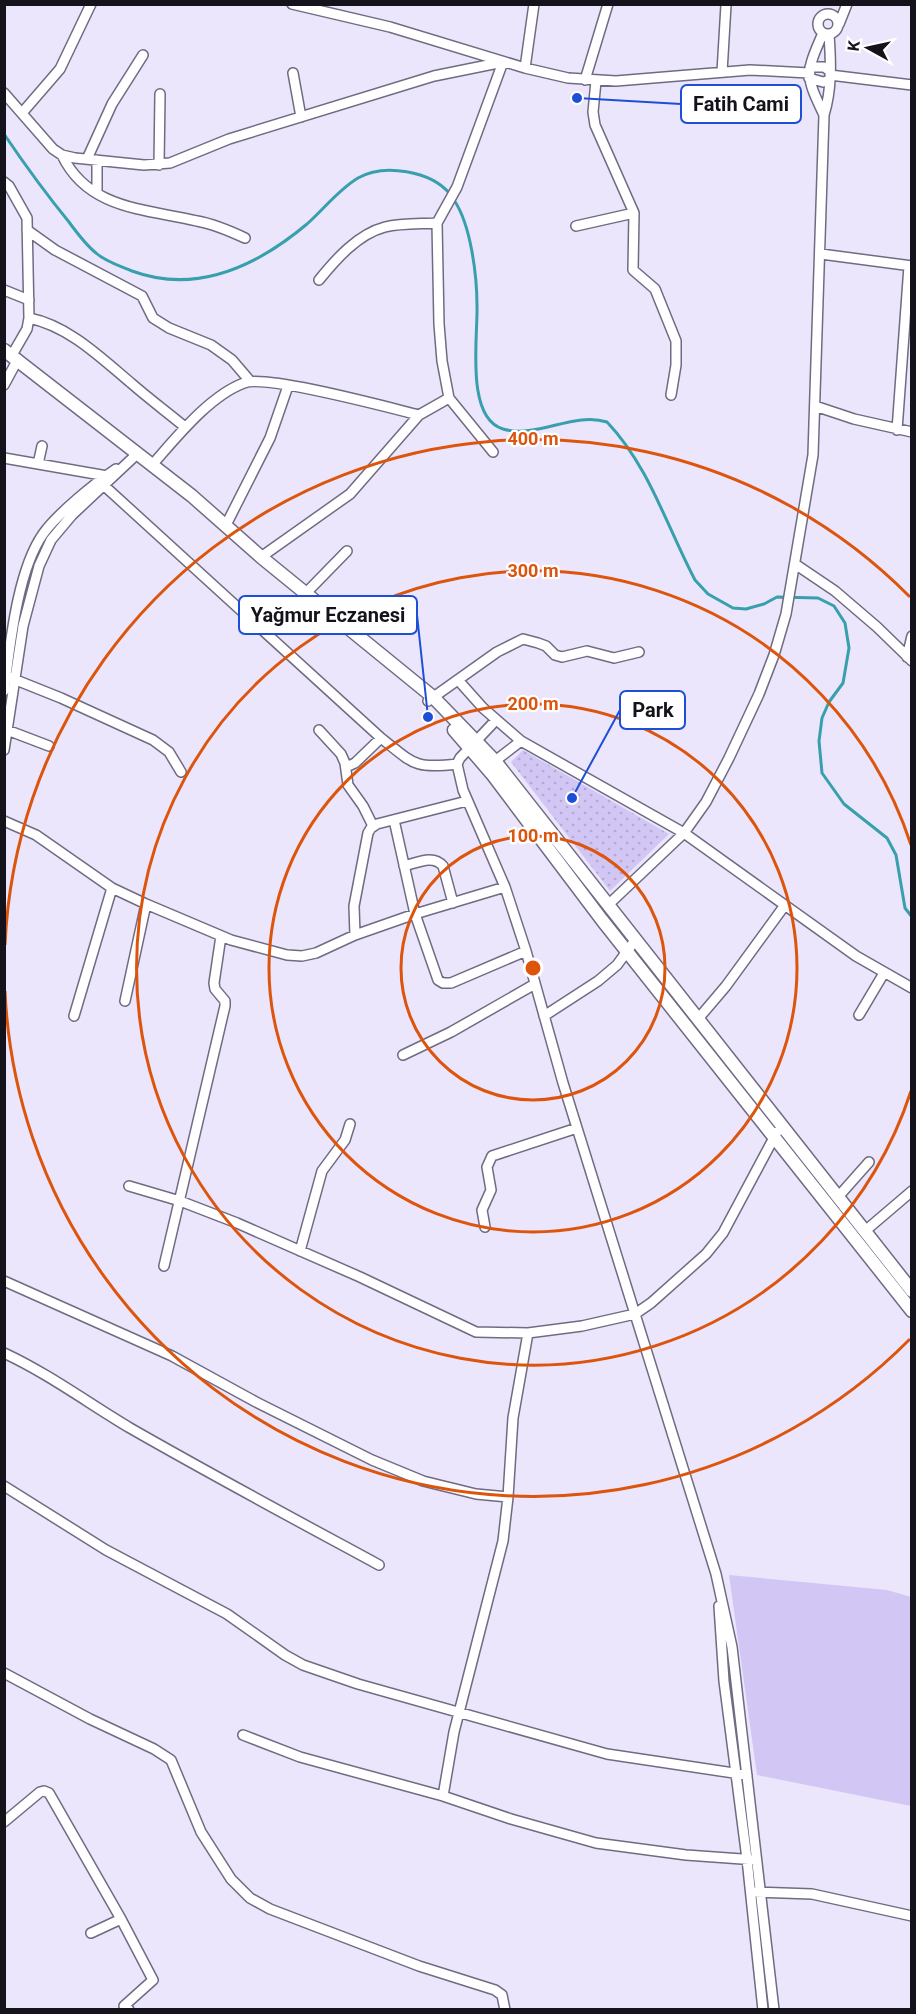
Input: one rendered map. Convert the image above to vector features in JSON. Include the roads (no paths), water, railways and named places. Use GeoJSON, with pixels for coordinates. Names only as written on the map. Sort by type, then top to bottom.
{"type":"FeatureCollection","features":[{"type":"Feature","properties":{"kind":"main road"},"geometry":{"type":"LineString","coordinates":[[12,355],[192,496],[305,594],[411,679],[473,744],[627,950],[912,1311]]}},
{"type":"Feature","properties":{"kind":"main road"},"geometry":{"type":"LineString","coordinates":[[473,744],[495,761],[910,1286]]}},
{"type":"Feature","properties":{"kind":"street"},"geometry":{"type":"LineString","coordinates":[[22,113],[60,69],[91,4]]}},
{"type":"Feature","properties":{"kind":"street"},"geometry":{"type":"LineString","coordinates":[[292,4],[390,27],[503,62],[568,78],[616,81],[750,70],[809,73],[824,67],[830,76]]}},
{"type":"Feature","properties":{"kind":"street"},"geometry":{"type":"LineString","coordinates":[[525,68],[534,4]]}},
{"type":"Feature","properties":{"kind":"street"},"geometry":{"type":"LineString","coordinates":[[585,80],[608,4]]}},
{"type":"Feature","properties":{"kind":"street"},"geometry":{"type":"LineString","coordinates":[[722,72],[726,4]]}},
{"type":"Feature","properties":{"kind":"street"},"geometry":{"type":"LineString","coordinates":[[818,4],[824,15]]}},
{"type":"Feature","properties":{"kind":"street"},"geometry":{"type":"LineString","coordinates":[[826,34],[835,32],[847,4]]}},
{"type":"Feature","properties":{"kind":"street"},"geometry":{"type":"LineString","coordinates":[[824,15],[834,15],[839,24]]}},
{"type":"Feature","properties":{"kind":"street"},"geometry":{"type":"LineString","coordinates":[[608,905],[684,833],[705,802],[729,758],[774,655],[786,614],[813,455],[824,115],[830,76],[826,34],[818,24],[824,15]]}},
{"type":"Feature","properties":{"kind":"street"},"geometry":{"type":"LineString","coordinates":[[824,115],[809,73],[826,34]]}},
{"type":"Feature","properties":{"kind":"street"},"geometry":{"type":"LineString","coordinates":[[97,192],[92,160],[112,104],[143,55]]}},
{"type":"Feature","properties":{"kind":"street"},"geometry":{"type":"LineString","coordinates":[[4,93],[53,149],[62,155],[92,160],[159,165],[170,163],[229,140],[435,76],[503,62]]}},
{"type":"Feature","properties":{"kind":"street"},"geometry":{"type":"LineString","coordinates":[[493,452],[449,398],[442,362],[439,324],[437,223],[458,187],[503,62]]}},
{"type":"Feature","properties":{"kind":"street"},"geometry":{"type":"LineString","coordinates":[[293,73],[302,117]]}},
{"type":"Feature","properties":{"kind":"street"},"geometry":{"type":"LineString","coordinates":[[809,73],[823,82],[830,76],[912,85]]}},
{"type":"Feature","properties":{"kind":"street"},"geometry":{"type":"LineString","coordinates":[[596,81],[593,112],[595,125],[634,213],[633,270],[655,289],[676,341],[676,365],[671,395]]}},
{"type":"Feature","properties":{"kind":"street"},"geometry":{"type":"LineString","coordinates":[[159,165],[160,94]]}},
{"type":"Feature","properties":{"kind":"street"},"geometry":{"type":"LineString","coordinates":[[62,155],[75,176],[119,205],[219,226],[245,238]]}},
{"type":"Feature","properties":{"kind":"street"},"geometry":{"type":"LineString","coordinates":[[4,182],[9,186],[27,218],[29,300],[27,329],[4,370]]}},
{"type":"Feature","properties":{"kind":"street"},"geometry":{"type":"LineString","coordinates":[[576,226],[634,213]]}},
{"type":"Feature","properties":{"kind":"street"},"geometry":{"type":"LineString","coordinates":[[319,280],[339,257],[376,229],[402,224],[437,223]]}},
{"type":"Feature","properties":{"kind":"street"},"geometry":{"type":"LineString","coordinates":[[27,230],[55,250],[142,296],[153,318],[169,328],[211,345],[232,360],[250,381]]}},
{"type":"Feature","properties":{"kind":"street"},"geometry":{"type":"LineString","coordinates":[[821,254],[910,266],[908,337],[897,430]]}},
{"type":"Feature","properties":{"kind":"street"},"geometry":{"type":"LineString","coordinates":[[4,290],[29,300]]}},
{"type":"Feature","properties":{"kind":"street"},"geometry":{"type":"LineString","coordinates":[[29,318],[47,323],[92,351],[185,427]]}},
{"type":"Feature","properties":{"kind":"street"},"geometry":{"type":"LineString","coordinates":[[4,385],[12,355]]}},
{"type":"Feature","properties":{"kind":"street"},"geometry":{"type":"LineString","coordinates":[[152,465],[185,427],[232,388],[250,381],[288,386],[419,415]]}},
{"type":"Feature","properties":{"kind":"street"},"geometry":{"type":"LineString","coordinates":[[226,525],[270,438],[288,386]]}},
{"type":"Feature","properties":{"kind":"street"},"geometry":{"type":"LineString","coordinates":[[261,557],[350,494],[398,436],[419,415],[449,398]]}},
{"type":"Feature","properties":{"kind":"street"},"geometry":{"type":"LineString","coordinates":[[815,406],[854,420],[912,432]]}},
{"type":"Feature","properties":{"kind":"street"},"geometry":{"type":"LineString","coordinates":[[38,464],[42,446]]}},
{"type":"Feature","properties":{"kind":"street"},"geometry":{"type":"LineString","coordinates":[[4,750],[14,625],[29,562],[43,534],[137,454]]}},
{"type":"Feature","properties":{"kind":"street"},"geometry":{"type":"LineString","coordinates":[[4,458],[106,480],[381,738],[410,761],[431,767],[457,764],[496,720]]}},
{"type":"Feature","properties":{"kind":"street"},"geometry":{"type":"LineString","coordinates":[[305,594],[347,551]]}},
{"type":"Feature","properties":{"kind":"street"},"geometry":{"type":"LineString","coordinates":[[795,564],[835,591],[877,627],[909,659]]}},
{"type":"Feature","properties":{"kind":"street"},"geometry":{"type":"LineString","coordinates":[[909,659],[912,636]]}},
{"type":"Feature","properties":{"kind":"street"},"geometry":{"type":"LineString","coordinates":[[430,699],[497,652],[523,639],[546,646],[555,655],[562,657],[587,651],[614,658],[639,652]]}},
{"type":"Feature","properties":{"kind":"street"},"geometry":{"type":"LineString","coordinates":[[4,691],[11,677]]}},
{"type":"Feature","properties":{"kind":"street"},"geometry":{"type":"LineString","coordinates":[[11,677],[153,740],[169,752],[181,771]]}},
{"type":"Feature","properties":{"kind":"street"},"geometry":{"type":"LineString","coordinates":[[458,680],[478,704],[521,741],[684,833],[856,956],[912,988]]}},
{"type":"Feature","properties":{"kind":"street"},"geometry":{"type":"LineString","coordinates":[[7,730],[49,746]]}},
{"type":"Feature","properties":{"kind":"street"},"geometry":{"type":"LineString","coordinates":[[320,730],[341,754],[346,767],[348,785],[363,806],[373,826]]}},
{"type":"Feature","properties":{"kind":"street"},"geometry":{"type":"LineString","coordinates":[[346,767],[355,763],[381,738]]}},
{"type":"Feature","properties":{"kind":"street"},"geometry":{"type":"LineString","coordinates":[[495,761],[521,741]]}},
{"type":"Feature","properties":{"kind":"street"},"geometry":{"type":"LineString","coordinates":[[457,764],[467,801],[505,887],[526,951],[577,1128],[716,1574],[732,1647],[747,1775],[752,1860]]}},
{"type":"Feature","properties":{"kind":"street"},"geometry":{"type":"LineString","coordinates":[[355,935],[354,906],[368,833],[373,826],[467,801]]}},
{"type":"Feature","properties":{"kind":"street"},"geometry":{"type":"LineString","coordinates":[[4,820],[36,835],[112,888],[146,904],[221,936],[262,949],[302,956],[316,953],[355,935],[415,914],[505,887]]}},
{"type":"Feature","properties":{"kind":"street"},"geometry":{"type":"LineString","coordinates":[[394,820],[415,914],[435,977],[443,984],[451,983],[526,951]]}},
{"type":"Feature","properties":{"kind":"street"},"geometry":{"type":"LineString","coordinates":[[404,866],[429,860],[439,862],[443,866],[453,903]]}},
{"type":"Feature","properties":{"kind":"street"},"geometry":{"type":"LineString","coordinates":[[74,1016],[112,888]]}},
{"type":"Feature","properties":{"kind":"street"},"geometry":{"type":"LineString","coordinates":[[125,1001],[146,904]]}},
{"type":"Feature","properties":{"kind":"street"},"geometry":{"type":"LineString","coordinates":[[698,1019],[726,986],[785,905]]}},
{"type":"Feature","properties":{"kind":"street"},"geometry":{"type":"LineString","coordinates":[[164,1266],[225,1006],[225,1001],[215,989],[214,983],[221,936]]}},
{"type":"Feature","properties":{"kind":"street"},"geometry":{"type":"LineString","coordinates":[[544,1016],[604,976],[617,965],[636,939]]}},
{"type":"Feature","properties":{"kind":"street"},"geometry":{"type":"LineString","coordinates":[[859,1015],[884,972]]}},
{"type":"Feature","properties":{"kind":"street"},"geometry":{"type":"LineString","coordinates":[[403,1055],[451,1032],[535,984]]}},
{"type":"Feature","properties":{"kind":"street"},"geometry":{"type":"LineString","coordinates":[[300,1251],[322,1171],[345,1140],[350,1124]]}},
{"type":"Feature","properties":{"kind":"street"},"geometry":{"type":"LineString","coordinates":[[129,1186],[180,1201],[237,1223],[476,1332],[528,1333],[582,1326],[635,1314],[651,1304],[706,1254],[723,1233],[773,1136],[782,1126]]}},
{"type":"Feature","properties":{"kind":"street"},"geometry":{"type":"LineString","coordinates":[[485,1227],[482,1210],[490,1190],[487,1167],[492,1156],[577,1128]]}},
{"type":"Feature","properties":{"kind":"street"},"geometry":{"type":"LineString","coordinates":[[838,1197],[869,1162]]}},
{"type":"Feature","properties":{"kind":"street"},"geometry":{"type":"LineString","coordinates":[[865,1231],[912,1191]]}},
{"type":"Feature","properties":{"kind":"street"},"geometry":{"type":"LineString","coordinates":[[4,1281],[172,1356],[256,1402],[372,1460],[423,1481],[476,1494],[508,1497]]}},
{"type":"Feature","properties":{"kind":"street"},"geometry":{"type":"LineString","coordinates":[[443,1796],[459,1713],[502,1541],[508,1497],[513,1418],[528,1333]]}},
{"type":"Feature","properties":{"kind":"street"},"geometry":{"type":"LineString","coordinates":[[4,1353],[28,1364],[118,1421],[205,1471],[379,1565]]}},
{"type":"Feature","properties":{"kind":"street"},"geometry":{"type":"LineString","coordinates":[[4,1486],[115,1554],[227,1614],[303,1665],[358,1684],[607,1754],[747,1775]]}},
{"type":"Feature","properties":{"kind":"street"},"geometry":{"type":"LineString","coordinates":[[716,1574],[724,1681],[736,1774],[752,1860],[774,2010]]}},
{"type":"Feature","properties":{"kind":"street"},"geometry":{"type":"LineString","coordinates":[[4,1673],[90,1719],[154,1749],[171,1760],[201,1832],[231,1879],[250,1898],[270,1909],[419,1966],[495,1990],[501,1995],[505,2010]]}},
{"type":"Feature","properties":{"kind":"street"},"geometry":{"type":"LineString","coordinates":[[243,1735],[300,1757],[443,1796],[596,1843],[686,1855],[752,1860]]}},
{"type":"Feature","properties":{"kind":"street"},"geometry":{"type":"LineString","coordinates":[[4,1822],[40,1792],[49,1793],[153,1980],[124,2006],[129,2010]]}},
{"type":"Feature","properties":{"kind":"street"},"geometry":{"type":"LineString","coordinates":[[756,1892],[812,1894],[912,1916]]}},
{"type":"Feature","properties":{"kind":"street"},"geometry":{"type":"LineString","coordinates":[[756,1892],[763,2010]]}},
{"type":"Feature","properties":{"kind":"street"},"geometry":{"type":"LineString","coordinates":[[91,1933],[121,1919]]}},
{"type":"Feature","properties":{"kind":"waterway"},"geometry":{"type":"LineString","coordinates":[[4,134],[78,235],[92,250],[113,264],[156,278],[180,280],[203,278],[247,264],[288,239],[344,188],[369,173],[394,170],[419,175],[442,186],[450,194]]}},
{"type":"Feature","properties":{"kind":"waterway"},"geometry":{"type":"LineString","coordinates":[[454,200],[465,223],[472,251],[477,294],[476,375],[483,409],[491,422],[503,429],[516,431],[529,431],[582,420],[607,422],[635,458],[695,580],[708,594],[733,608],[746,609],[764,604],[777,597],[818,598],[834,606],[845,623],[849,648],[843,683],[829,702],[822,718],[819,741],[822,773],[844,804],[887,838],[896,855],[905,908],[912,917]]}},
{"type":"Feature","properties":{"kind":"place","name":"Fatih Cami"},"geometry":{"type":"Point","coordinates":[577,98]}},
{"type":"Feature","properties":{"kind":"place","name":"Yağmur Eczanesi"},"geometry":{"type":"Point","coordinates":[428,717]}},
{"type":"Feature","properties":{"kind":"place","name":"Park"},"geometry":{"type":"Point","coordinates":[572,798]}}]}
